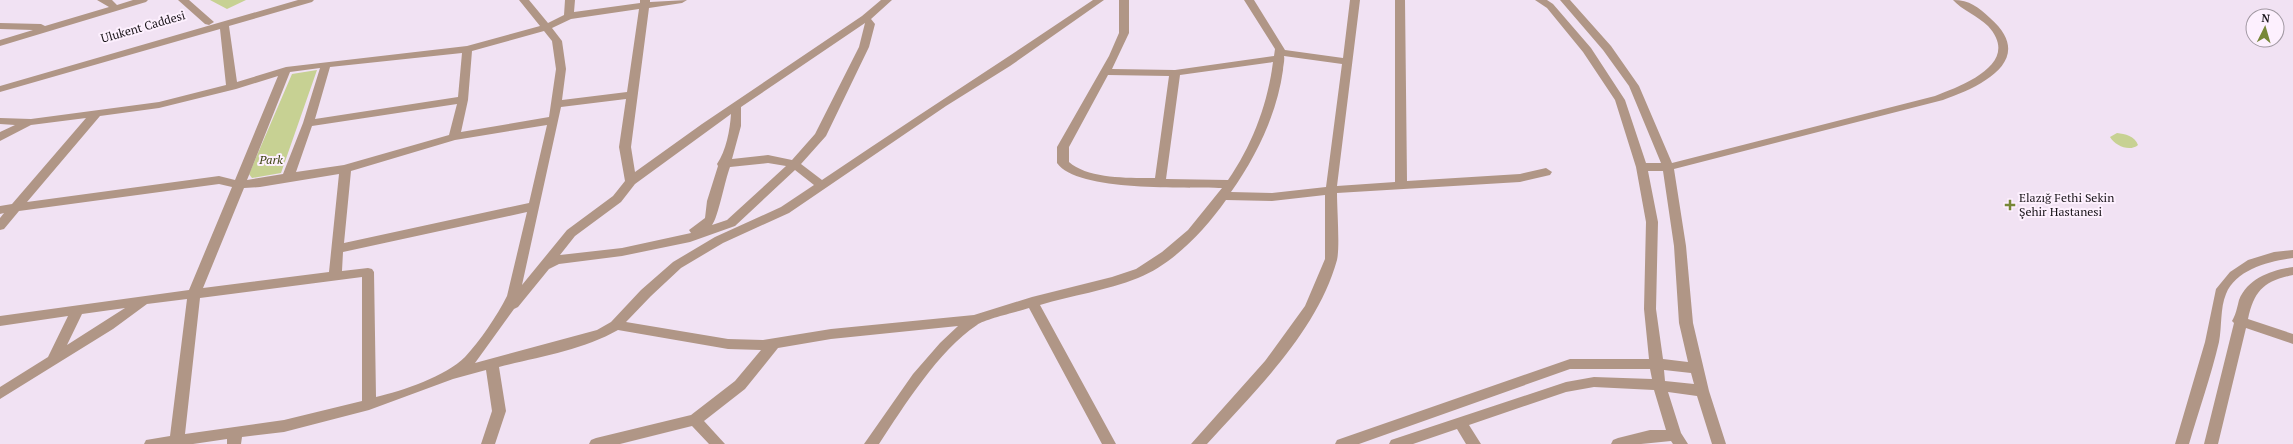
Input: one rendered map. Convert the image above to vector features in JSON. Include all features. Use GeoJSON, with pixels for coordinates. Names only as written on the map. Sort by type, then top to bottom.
{"type":"FeatureCollection","features":[{"type":"Feature","properties":{"kind":"street"},"geometry":{"type":"LineString","coordinates":[[102,0],[110,3],[115,8]]}},
{"type":"Feature","properties":{"kind":"street"},"geometry":{"type":"LineString","coordinates":[[0,43],[55,28],[143,0]]}},
{"type":"Feature","properties":{"kind":"street"},"geometry":{"type":"LineString","coordinates":[[183,0],[209,22]]}},
{"type":"Feature","properties":{"kind":"street","name":"Ulukent Caddesi"},"geometry":{"type":"LineString","coordinates":[[0,81],[278,2],[293,0]]}},
{"type":"Feature","properties":{"kind":"street"},"geometry":{"type":"LineString","coordinates":[[0,89],[309,0]]}},
{"type":"Feature","properties":{"kind":"street"},"geometry":{"type":"LineString","coordinates":[[506,311],[513,296],[554,120],[561,69],[557,42],[544,28],[524,0]]}},
{"type":"Feature","properties":{"kind":"street"},"geometry":{"type":"LineString","coordinates":[[569,16],[570,0]]}},
{"type":"Feature","properties":{"kind":"street"},"geometry":{"type":"LineString","coordinates":[[0,121],[31,122],[95,115],[159,105],[232,88],[286,70],[326,64],[467,49],[544,28],[569,16],[645,2],[682,0]]}},
{"type":"Feature","properties":{"kind":"street"},"geometry":{"type":"LineString","coordinates":[[448,375],[468,361],[506,311],[571,233],[617,199],[631,181],[736,106],[866,18],[887,0]]}},
{"type":"Feature","properties":{"kind":"street"},"geometry":{"type":"LineString","coordinates":[[151,444],[177,439],[234,438],[284,426],[369,405],[386,400],[448,375],[567,344],[602,333],[616,325],[646,293],[677,265],[719,240],[785,210],[942,104],[1006,64],[1099,0]]}},
{"type":"Feature","properties":{"kind":"street"},"geometry":{"type":"LineString","coordinates":[[1124,0],[1124,33],[1106,72],[1063,147],[1063,163],[1072,171],[1089,177],[1160,182],[1230,184]]}},
{"type":"Feature","properties":{"kind":"street"},"geometry":{"type":"LineString","coordinates":[[616,325],[666,335],[728,344],[773,344],[831,334],[974,320],[1002,314],[1032,302],[1140,272],[1194,232],[1224,196],[1256,141],[1275,89],[1280,49],[1249,0]]}},
{"type":"Feature","properties":{"kind":"street"},"geometry":{"type":"LineString","coordinates":[[1198,444],[1270,364],[1311,308],[1330,259],[1331,190],[1355,0]]}},
{"type":"Feature","properties":{"kind":"street"},"geometry":{"type":"LineString","coordinates":[[1400,0],[1400,184]]}},
{"type":"Feature","properties":{"kind":"street"},"geometry":{"type":"LineString","coordinates":[[1540,0],[1550,6],[1587,50],[1620,100],[1642,167],[1652,222],[1650,309],[1659,385],[1678,439],[1650,436],[1618,444]]}},
{"type":"Feature","properties":{"kind":"street"},"geometry":{"type":"LineString","coordinates":[[1566,0],[1608,48],[1634,86],[1668,167],[1680,246],[1686,323],[1702,391],[1719,444]]}},
{"type":"Feature","properties":{"kind":"street"},"geometry":{"type":"LineString","coordinates":[[1642,167],[1668,167],[1698,161],[1939,98],[1964,87],[1997,64],[2004,56],[2005,50],[2003,41],[1989,22],[1958,0]]}},
{"type":"Feature","properties":{"kind":"street"},"geometry":{"type":"LineString","coordinates":[[631,181],[625,147],[645,2]]}},
{"type":"Feature","properties":{"kind":"street"},"geometry":{"type":"LineString","coordinates":[[545,266],[556,260],[622,252],[690,238],[731,223],[794,164],[820,136],[864,46],[870,24],[866,18]]}},
{"type":"Feature","properties":{"kind":"street"},"geometry":{"type":"LineString","coordinates":[[224,24],[232,88]]}},
{"type":"Feature","properties":{"kind":"street"},"geometry":{"type":"LineString","coordinates":[[0,26],[55,28]]}},
{"type":"Feature","properties":{"kind":"street"},"geometry":{"type":"LineString","coordinates":[[454,137],[463,100],[467,49]]}},
{"type":"Feature","properties":{"kind":"street"},"geometry":{"type":"LineString","coordinates":[[1106,72],[1175,74],[1280,55],[1348,62]]}},
{"type":"Feature","properties":{"kind":"street"},"geometry":{"type":"LineString","coordinates":[[288,177],[308,123],[326,64]]}},
{"type":"Feature","properties":{"kind":"street"},"geometry":{"type":"LineString","coordinates":[[177,439],[194,294],[286,70]]}},
{"type":"Feature","properties":{"kind":"street"},"geometry":{"type":"LineString","coordinates":[[1160,182],[1175,74]]}},
{"type":"Feature","properties":{"kind":"street"},"geometry":{"type":"LineString","coordinates":[[556,104],[631,95]]}},
{"type":"Feature","properties":{"kind":"street"},"geometry":{"type":"LineString","coordinates":[[308,123],[463,100]]}},
{"type":"Feature","properties":{"kind":"street"},"geometry":{"type":"LineString","coordinates":[[690,238],[691,232],[707,223],[711,218],[713,201],[738,113],[736,106]]}},
{"type":"Feature","properties":{"kind":"street"},"geometry":{"type":"LineString","coordinates":[[0,226],[95,115]]}},
{"type":"Feature","properties":{"kind":"street"},"geometry":{"type":"LineString","coordinates":[[0,210],[218,180],[238,184],[260,183],[288,177],[345,169],[454,137],[554,120]]}},
{"type":"Feature","properties":{"kind":"street"},"geometry":{"type":"LineString","coordinates":[[0,137],[31,122]]}},
{"type":"Feature","properties":{"kind":"street"},"geometry":{"type":"LineString","coordinates":[[723,164],[774,160],[794,164],[821,185]]}},
{"type":"Feature","properties":{"kind":"street"},"geometry":{"type":"LineString","coordinates":[[335,276],[345,169]]}},
{"type":"Feature","properties":{"kind":"street"},"geometry":{"type":"LineString","coordinates":[[1224,196],[1272,198],[1331,190],[1400,184],[1520,178],[1546,172]]}},
{"type":"Feature","properties":{"kind":"street"},"geometry":{"type":"LineString","coordinates":[[338,249],[534,206]]}},
{"type":"Feature","properties":{"kind":"street"},"geometry":{"type":"LineString","coordinates":[[2182,444],[2212,342],[2220,292],[2234,275],[2252,263],[2274,256],[2293,254]]}},
{"type":"Feature","properties":{"kind":"street"},"geometry":{"type":"LineString","coordinates":[[2211,444],[2239,321],[2246,300],[2257,284],[2276,274],[2293,271]]}},
{"type":"Feature","properties":{"kind":"street"},"geometry":{"type":"LineString","coordinates":[[0,321],[145,300],[368,272],[369,405]]}},
{"type":"Feature","properties":{"kind":"street"},"geometry":{"type":"LineString","coordinates":[[0,394],[145,300]]}},
{"type":"Feature","properties":{"kind":"street"},"geometry":{"type":"LineString","coordinates":[[1032,302],[1060,351],[1109,444]]}},
{"type":"Feature","properties":{"kind":"street"},"geometry":{"type":"LineString","coordinates":[[53,361],[77,310]]}},
{"type":"Feature","properties":{"kind":"street"},"geometry":{"type":"LineString","coordinates":[[871,444],[908,390],[954,336],[974,320]]}},
{"type":"Feature","properties":{"kind":"street"},"geometry":{"type":"LineString","coordinates":[[2239,321],[2293,339]]}},
{"type":"Feature","properties":{"kind":"street"},"geometry":{"type":"LineString","coordinates":[[596,444],[695,420],[740,385],[773,344]]}},
{"type":"Feature","properties":{"kind":"street"},"geometry":{"type":"LineString","coordinates":[[488,444],[499,411],[492,363]]}},
{"type":"Feature","properties":{"kind":"street"},"geometry":{"type":"LineString","coordinates":[[1342,444],[1570,364],[1657,364],[1696,368]]}},
{"type":"Feature","properties":{"kind":"street"},"geometry":{"type":"LineString","coordinates":[[1396,444],[1566,388],[1594,382],[1659,385],[1702,391]]}},
{"type":"Feature","properties":{"kind":"street"},"geometry":{"type":"LineString","coordinates":[[695,420],[718,444]]}},
{"type":"Feature","properties":{"kind":"street"},"geometry":{"type":"LineString","coordinates":[[1460,423],[1474,444]]}},
{"type":"Feature","properties":{"kind":"green space"},"geometry":{"type":"Polygon","coordinates":[[[210,0],[246,0],[227,9],[210,0]]]}},
{"type":"Feature","properties":{"kind":"green space","name":"Park"},"geometry":{"type":"Polygon","coordinates":[[[317,70],[281,173],[252,178],[249,174],[292,74],[317,70]]]}},
{"type":"Feature","properties":{"kind":"green space"},"geometry":{"type":"Polygon","coordinates":[[[2117,133],[2135,139],[2138,145],[2127,148],[2115,143],[2110,137],[2117,133]]]}},
{"type":"Feature","properties":{"kind":"place","name":"Elazığ Fethi Sekin Şehir Hastanesi"},"geometry":{"type":"Point","coordinates":[2010,205]}}]}
